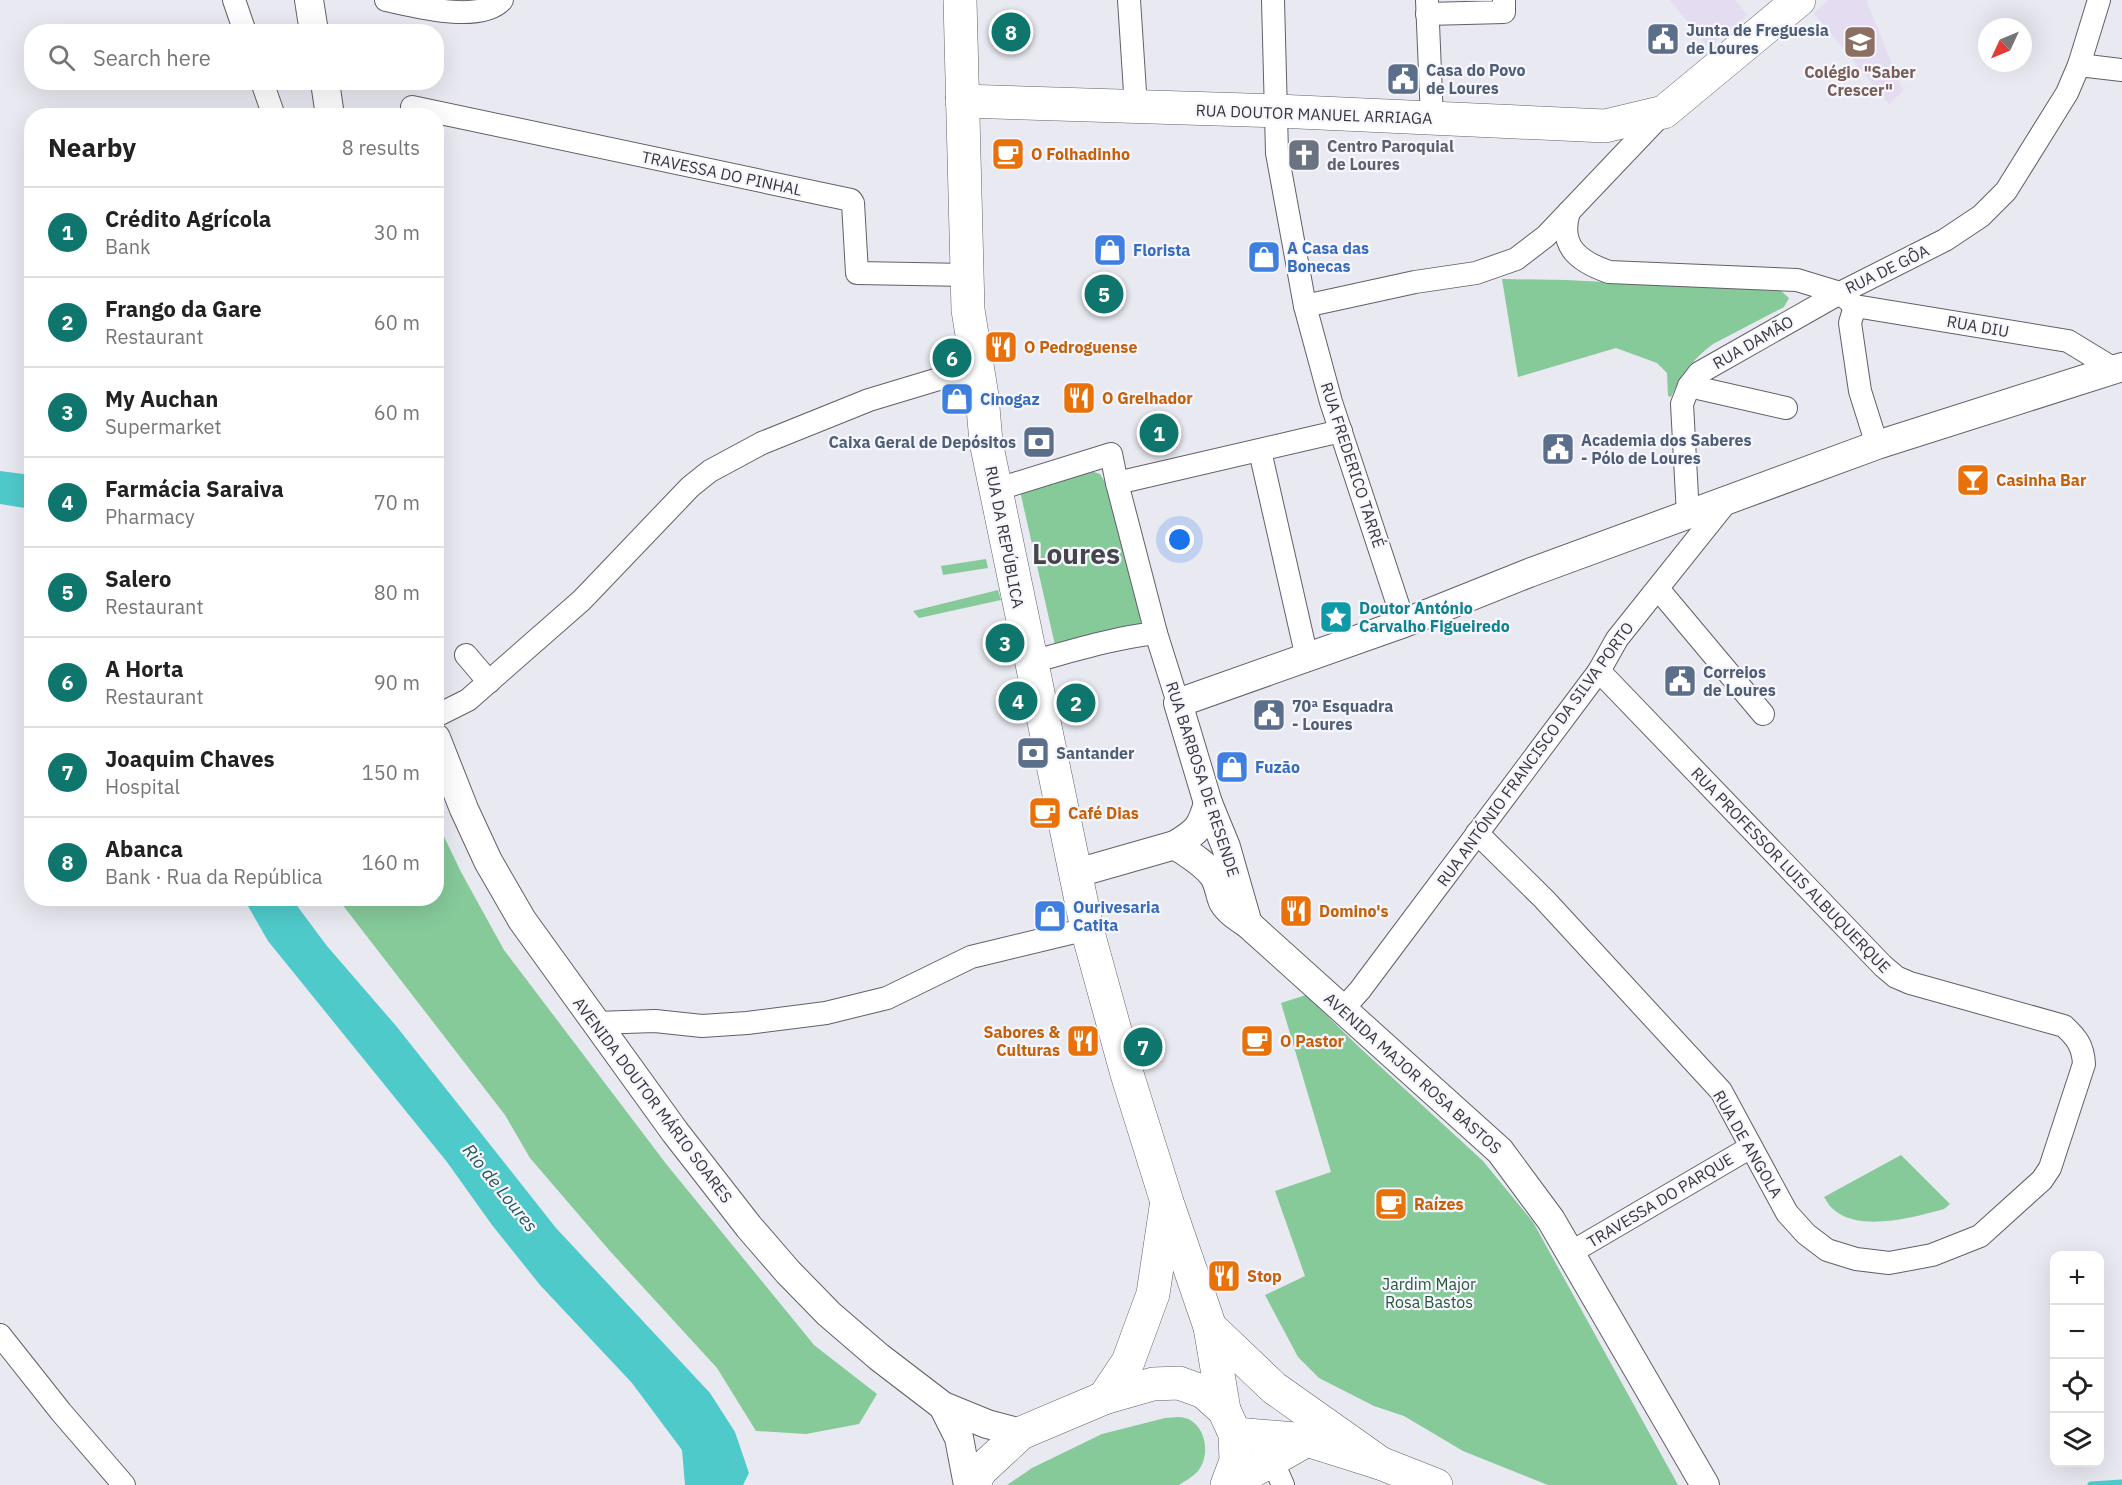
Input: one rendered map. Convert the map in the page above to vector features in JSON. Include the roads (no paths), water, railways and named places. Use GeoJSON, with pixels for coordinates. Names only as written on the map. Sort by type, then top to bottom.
{"type":"FeatureCollection","features":[{"type":"Feature","properties":{"kind":"main road","name":"RUA DA REPÚBLICA"},"geometry":{"type":"LineString","coordinates":[[960,0],[968,310],[979,374],[986,442],[1087,929],[1127,1074],[1167,1202],[1210,1327],[1236,1461],[1228,1485]]}},
{"type":"Feature","properties":{"kind":"main road"},"geometry":{"type":"LineString","coordinates":[[1664,112],[1799,0]]}},
{"type":"Feature","properties":{"kind":"main road","name":"RUA DOUTOR MANUEL ARRIAGA"},"geometry":{"type":"LineString","coordinates":[[963,101],[1277,111],[1605,126],[1664,112]]}},
{"type":"Feature","properties":{"kind":"main road","name":"RUA DA REPÚBLICA"},"geometry":{"type":"LineString","coordinates":[[1104,1398],[1128,1362],[1153,1294],[1167,1202]]}},
{"type":"Feature","properties":{"kind":"main road"},"geometry":{"type":"LineString","coordinates":[[1210,1327],[1274,1388],[1380,1463]]}},
{"type":"Feature","properties":{"kind":"main road"},"geometry":{"type":"LineString","coordinates":[[974,1485],[979,1472],[1021,1433],[1104,1398],[1153,1384],[1179,1383],[1204,1392],[1229,1422],[1307,1440],[1380,1463],[1436,1485]]}},
{"type":"Feature","properties":{"kind":"main road"},"geometry":{"type":"LineString","coordinates":[[1228,1485],[1278,1473],[1307,1440]]}},
{"type":"Feature","properties":{"kind":"street"},"geometry":{"type":"LineString","coordinates":[[234,0],[242,24]]}},
{"type":"Feature","properties":{"kind":"street"},"geometry":{"type":"LineString","coordinates":[[309,0],[313,24]]}},
{"type":"Feature","properties":{"kind":"street"},"geometry":{"type":"LineString","coordinates":[[328,0],[328,24]]}},
{"type":"Feature","properties":{"kind":"street"},"geometry":{"type":"LineString","coordinates":[[386,0],[453,13],[471,12],[500,3]]}},
{"type":"Feature","properties":{"kind":"street"},"geometry":{"type":"LineString","coordinates":[[1129,0],[1136,107]]}},
{"type":"Feature","properties":{"kind":"street","name":"RUA FREDERICO TARRÉ"},"geometry":{"type":"LineString","coordinates":[[1273,0],[1277,153],[1305,306],[1341,431],[1404,623]]}},
{"type":"Feature","properties":{"kind":"street"},"geometry":{"type":"LineString","coordinates":[[1432,119],[1427,7],[1504,12],[1504,0]]}},
{"type":"Feature","properties":{"kind":"street","name":"RUA DE GÔA"},"geometry":{"type":"LineString","coordinates":[[1569,212],[1565,223],[1566,235],[1573,252],[1588,265],[1609,272],[1797,280],[1847,299],[1981,216],[2006,191],[2067,93],[2079,65],[2099,0]]}},
{"type":"Feature","properties":{"kind":"street"},"geometry":{"type":"LineString","coordinates":[[2079,65],[2122,70]]}},
{"type":"Feature","properties":{"kind":"street"},"geometry":{"type":"LineString","coordinates":[[265,90],[271,108]]}},
{"type":"Feature","properties":{"kind":"street"},"geometry":{"type":"LineString","coordinates":[[326,90],[329,108]]}},
{"type":"Feature","properties":{"kind":"street","name":"TRAVESSA DO PINHAL"},"geometry":{"type":"LineString","coordinates":[[412,107],[417,108]]}},
{"type":"Feature","properties":{"kind":"street"},"geometry":{"type":"LineString","coordinates":[[1305,306],[1415,282],[1476,273],[1516,259],[1546,236],[1664,112]]}},
{"type":"Feature","properties":{"kind":"street","name":"TRAVESSA DO PINHAL"},"geometry":{"type":"LineString","coordinates":[[444,114],[851,200],[857,273],[968,275]]}},
{"type":"Feature","properties":{"kind":"street"},"geometry":{"type":"LineString","coordinates":[[1847,299],[1860,392],[1877,445]]}},
{"type":"Feature","properties":{"kind":"street","name":"RUA DIU"},"geometry":{"type":"LineString","coordinates":[[1847,299],[2068,341],[2118,368]]}},
{"type":"Feature","properties":{"kind":"street","name":"RUA DAMÃO"},"geometry":{"type":"LineString","coordinates":[[1689,386],[1699,373],[1847,299]]}},
{"type":"Feature","properties":{"kind":"street"},"geometry":{"type":"LineString","coordinates":[[1178,703],[1404,623],[1529,573],[1877,445],[2118,368]]}},
{"type":"Feature","properties":{"kind":"street"},"geometry":{"type":"LineString","coordinates":[[444,712],[468,700],[582,600],[690,487],[710,471],[762,443],[869,400],[952,375],[979,374]]}},
{"type":"Feature","properties":{"kind":"street"},"geometry":{"type":"LineString","coordinates":[[1688,514],[1682,404],[1689,386],[1786,408]]}},
{"type":"Feature","properties":{"kind":"street"},"geometry":{"type":"LineString","coordinates":[[1117,483],[1341,431]]}},
{"type":"Feature","properties":{"kind":"street"},"geometry":{"type":"LineString","coordinates":[[1260,450],[1307,658]]}},
{"type":"Feature","properties":{"kind":"street","name":"RUA BARBOSA DE RESENDE"},"geometry":{"type":"LineString","coordinates":[[995,490],[1111,454],[1156,633],[1208,803],[1226,847],[1248,924]]}},
{"type":"Feature","properties":{"kind":"street","name":"RUA ANTÓNIO FRANCISCO DA SILVA PORTO"},"geometry":{"type":"LineString","coordinates":[[1343,1009],[1360,990],[1599,671],[1617,639],[1659,590],[1728,500]]}},
{"type":"Feature","properties":{"kind":"street"},"geometry":{"type":"LineString","coordinates":[[1659,590],[1763,714]]}},
{"type":"Feature","properties":{"kind":"street"},"geometry":{"type":"LineString","coordinates":[[1031,662],[1130,636],[1156,633]]}},
{"type":"Feature","properties":{"kind":"street"},"geometry":{"type":"LineString","coordinates":[[466,655],[489,682]]}},
{"type":"Feature","properties":{"kind":"street","name":"RUA PROFESSOR LUIS ALBUQUERQUE"},"geometry":{"type":"LineString","coordinates":[[1599,671],[1896,977],[2064,1026],[2075,1036],[2084,1050],[2084,1064],[2050,1168],[2042,1180],[1990,1228]]}},
{"type":"Feature","properties":{"kind":"street","name":"AVENIDA DOUTOR MÁRIO SOARES"},"geometry":{"type":"LineString","coordinates":[[444,758],[488,861],[522,920],[713,1182],[788,1272],[829,1314],[944,1406],[987,1424],[1021,1433]]}},
{"type":"Feature","properties":{"kind":"street"},"geometry":{"type":"LineString","coordinates":[[1077,873],[1175,845],[1189,837],[1202,823],[1208,803]]}},
{"type":"Feature","properties":{"kind":"street","name":"RUA DE ANGOLA"},"geometry":{"type":"LineString","coordinates":[[1477,833],[1544,899],[1721,1091],[1787,1213],[1806,1234],[1827,1250],[1856,1259],[1889,1263],[1932,1255],[1980,1236],[1990,1228]]}},
{"type":"Feature","properties":{"kind":"street","name":"AVENIDA MAJOR ROSA BASTOS"},"geometry":{"type":"LineString","coordinates":[[1175,845],[1205,865],[1214,876],[1223,901],[1231,912],[1248,924],[1500,1151],[1551,1220],[1704,1485]]}},
{"type":"Feature","properties":{"kind":"street"},"geometry":{"type":"LineString","coordinates":[[595,1023],[655,1021],[702,1026],[797,1018],[835,1011],[887,998],[971,957],[1087,929]]}},
{"type":"Feature","properties":{"kind":"street","name":"TRAVESSA DO PARQUE"},"geometry":{"type":"LineString","coordinates":[[1570,1253],[1751,1147]]}},
{"type":"Feature","properties":{"kind":"street"},"geometry":{"type":"LineString","coordinates":[[0,1335],[124,1485]]}},
{"type":"Feature","properties":{"kind":"street","name":"AVENIDA DOUTOR MÁRIO SOARES"},"geometry":{"type":"LineString","coordinates":[[944,1406],[959,1438],[968,1485]]}},
{"type":"Feature","properties":{"kind":"water"},"geometry":{"type":"Polygon","coordinates":[[[0,471],[24,474],[24,508],[0,504],[0,471]]]}},
{"type":"Feature","properties":{"kind":"water","name":"Rio de Loures"},"geometry":{"type":"Polygon","coordinates":[[[248,906],[297,906],[327,946],[397,1027],[556,1228],[710,1393],[735,1432],[749,1473],[743,1485],[685,1485],[682,1450],[632,1383],[540,1285],[492,1225],[447,1162],[268,941],[248,906]]]}},
{"type":"Feature","properties":{"kind":"waterway"},"geometry":{"type":"LineString","coordinates":[[2091,1485],[2122,1483]]}},
{"type":"Feature","properties":{"kind":"place","name":"Abanca"},"geometry":{"type":"Point","coordinates":[1011,32]}},
{"type":"Feature","properties":{"kind":"place","name":"Junta de Freguesia de Loures"},"geometry":{"type":"Point","coordinates":[1663,39]}},
{"type":"Feature","properties":{"kind":"place","name":"Colégio \"Saber Crescer\""},"geometry":{"type":"Point","coordinates":[1860,42]}},
{"type":"Feature","properties":{"kind":"place","name":"Casa do Povo de Loures"},"geometry":{"type":"Point","coordinates":[1403,79]}},
{"type":"Feature","properties":{"kind":"place","name":"O Folhadinho"},"geometry":{"type":"Point","coordinates":[1008,154]}},
{"type":"Feature","properties":{"kind":"place","name":"Centro Paroquial de Loures"},"geometry":{"type":"Point","coordinates":[1304,155]}},
{"type":"Feature","properties":{"kind":"place","name":"Florista"},"geometry":{"type":"Point","coordinates":[1110,250]}},
{"type":"Feature","properties":{"kind":"place","name":"A Casa das Bonecas"},"geometry":{"type":"Point","coordinates":[1264,257]}},
{"type":"Feature","properties":{"kind":"place","name":"Salero"},"geometry":{"type":"Point","coordinates":[1104,294]}},
{"type":"Feature","properties":{"kind":"place","name":"O Pedroguense"},"geometry":{"type":"Point","coordinates":[1001,347]}},
{"type":"Feature","properties":{"kind":"place","name":"A Horta"},"geometry":{"type":"Point","coordinates":[952,358]}},
{"type":"Feature","properties":{"kind":"place","name":"O Grelhador"},"geometry":{"type":"Point","coordinates":[1079,398]}},
{"type":"Feature","properties":{"kind":"place","name":"Cinogaz"},"geometry":{"type":"Point","coordinates":[957,399]}},
{"type":"Feature","properties":{"kind":"place","name":"Crédito Agrícola"},"geometry":{"type":"Point","coordinates":[1159,433]}},
{"type":"Feature","properties":{"kind":"place","name":"Caixa Geral de Depósitos"},"geometry":{"type":"Point","coordinates":[1039,442]}},
{"type":"Feature","properties":{"kind":"place","name":"Academia dos Saberes - Pólo de Loures"},"geometry":{"type":"Point","coordinates":[1558,449]}},
{"type":"Feature","properties":{"kind":"place","name":"Casinha Bar"},"geometry":{"type":"Point","coordinates":[1973,480]}},
{"type":"Feature","properties":{"kind":"place","name":"Doutor António Carvalho Figueiredo"},"geometry":{"type":"Point","coordinates":[1336,617]}},
{"type":"Feature","properties":{"kind":"place","name":"My Auchan"},"geometry":{"type":"Point","coordinates":[1005,643]}},
{"type":"Feature","properties":{"kind":"place","name":"Correios de Loures"},"geometry":{"type":"Point","coordinates":[1680,681]}},
{"type":"Feature","properties":{"kind":"place","name":"Farmácia Saraiva"},"geometry":{"type":"Point","coordinates":[1018,701]}},
{"type":"Feature","properties":{"kind":"place","name":"Frango da Gare"},"geometry":{"type":"Point","coordinates":[1076,703]}},
{"type":"Feature","properties":{"kind":"place","name":"70ª Esquadra - Loures"},"geometry":{"type":"Point","coordinates":[1269,715]}},
{"type":"Feature","properties":{"kind":"place","name":"Santander"},"geometry":{"type":"Point","coordinates":[1033,753]}},
{"type":"Feature","properties":{"kind":"place","name":"Fuzão"},"geometry":{"type":"Point","coordinates":[1232,767]}},
{"type":"Feature","properties":{"kind":"place","name":"Café Dias"},"geometry":{"type":"Point","coordinates":[1045,813]}},
{"type":"Feature","properties":{"kind":"place","name":"Domino's"},"geometry":{"type":"Point","coordinates":[1296,911]}},
{"type":"Feature","properties":{"kind":"place","name":"Ourivesaria Catita"},"geometry":{"type":"Point","coordinates":[1050,916]}},
{"type":"Feature","properties":{"kind":"place","name":"Sabores & Culturas"},"geometry":{"type":"Point","coordinates":[1083,1041]}},
{"type":"Feature","properties":{"kind":"place","name":"O Pastor"},"geometry":{"type":"Point","coordinates":[1257,1041]}},
{"type":"Feature","properties":{"kind":"place","name":"Joaquim Chaves"},"geometry":{"type":"Point","coordinates":[1143,1047]}},
{"type":"Feature","properties":{"kind":"place","name":"Raízes"},"geometry":{"type":"Point","coordinates":[1391,1204]}},
{"type":"Feature","properties":{"kind":"place","name":"Stop"},"geometry":{"type":"Point","coordinates":[1224,1276]}},
{"type":"Feature","properties":{"kind":"district","name":"Loures"},"geometry":{"type":"Point","coordinates":[1076,554]}},
{"type":"Feature","properties":{"kind":"park label","name":"Jardim Major Rosa Bastos"},"geometry":{"type":"Point","coordinates":[1429,1293]}}]}
